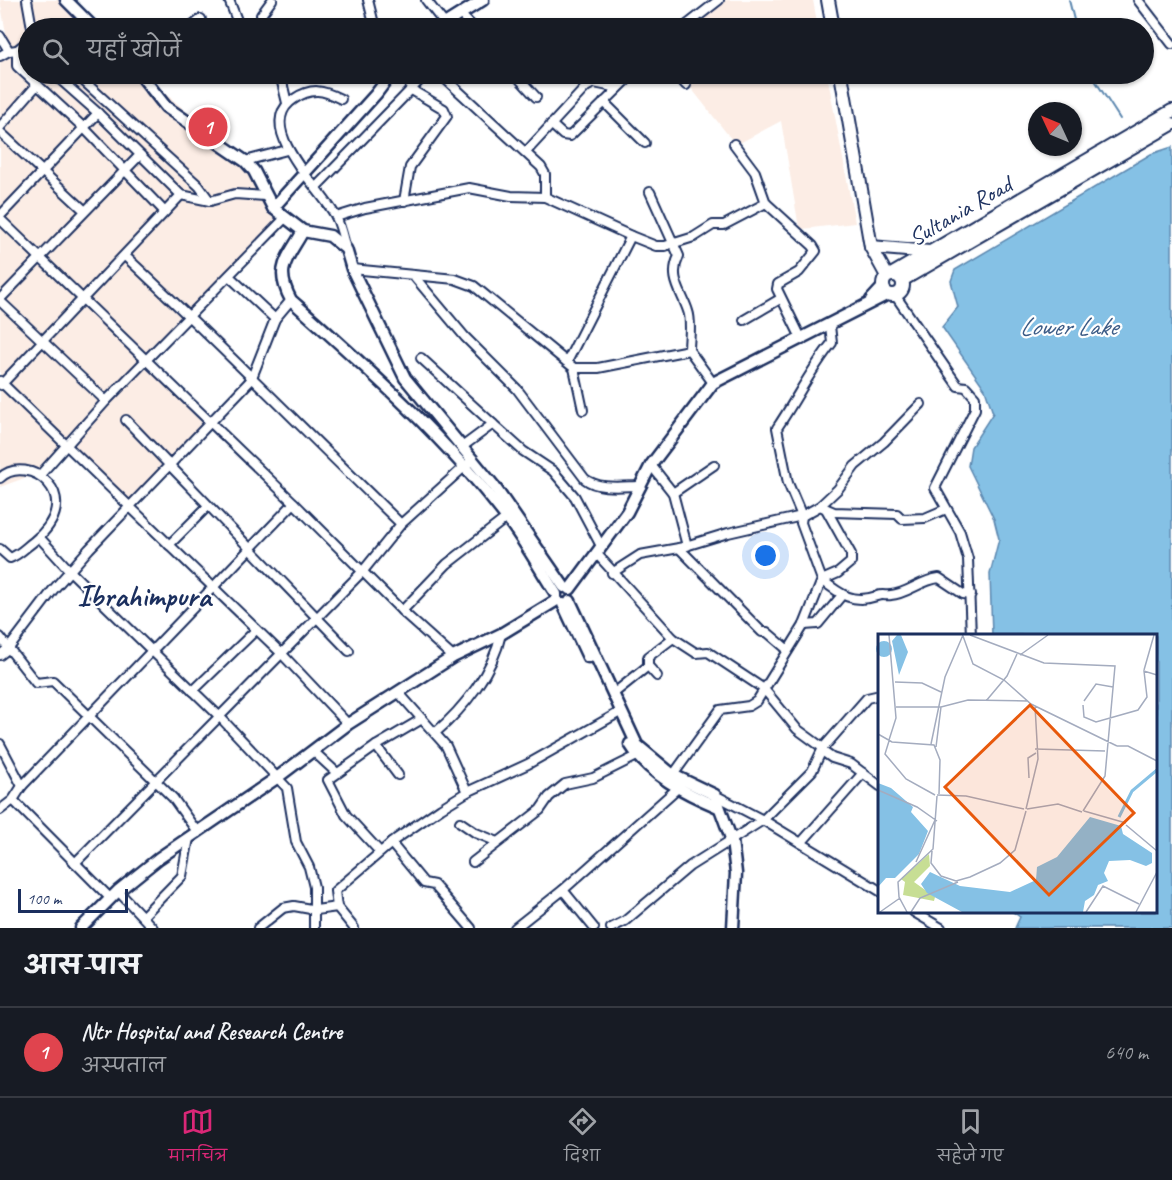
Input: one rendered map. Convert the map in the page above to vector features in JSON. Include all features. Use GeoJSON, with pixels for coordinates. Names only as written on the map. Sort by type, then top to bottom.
{"type":"FeatureCollection","features":[{"type":"Feature","properties":{"kind":"main road"},"geometry":{"type":"LineString","coordinates":[[66,0],[84,18]]}},
{"type":"Feature","properties":{"kind":"main road"},"geometry":{"type":"LineString","coordinates":[[456,18],[483,0]]}},
{"type":"Feature","properties":{"kind":"main road"},"geometry":{"type":"LineString","coordinates":[[828,0],[831,18]]}},
{"type":"Feature","properties":{"kind":"main road"},"geometry":{"type":"LineString","coordinates":[[148,84],[166,107],[245,161],[254,171],[273,208],[303,231],[330,236],[346,249],[352,269],[405,378],[462,447],[468,462]]}},
{"type":"Feature","properties":{"kind":"main road"},"geometry":{"type":"LineString","coordinates":[[273,208],[305,175],[384,84]]}},
{"type":"Feature","properties":{"kind":"main road"},"geometry":{"type":"LineString","coordinates":[[81,928],[114,895],[159,858],[278,777],[348,724],[453,657],[501,634],[563,596],[627,512],[651,465],[713,383],[830,326],[871,301],[891,284],[871,247],[843,84]]}},
{"type":"Feature","properties":{"kind":"main road","name":"Sultania Road"},"geometry":{"type":"LineString","coordinates":[[891,284],[930,252],[1172,111]]}},
{"type":"Feature","properties":{"kind":"main road","name":"Sultania Road"},"geometry":{"type":"LineString","coordinates":[[891,284],[1172,124]]}},
{"type":"Feature","properties":{"kind":"main road"},"geometry":{"type":"LineString","coordinates":[[303,231],[285,264],[281,281],[291,300],[392,392],[430,432],[468,462],[510,515],[563,596],[613,694],[617,713],[637,745],[682,784],[715,795],[732,841],[735,873],[733,928]]}},
{"type":"Feature","properties":{"kind":"main road"},"geometry":{"type":"LineString","coordinates":[[871,247],[930,252]]}},
{"type":"Feature","properties":{"kind":"main road"},"geometry":{"type":"LineString","coordinates":[[430,432],[442,423]]}},
{"type":"Feature","properties":{"kind":"main road"},"geometry":{"type":"LineString","coordinates":[[563,596],[637,756],[649,768],[682,784],[718,807]]}},
{"type":"Feature","properties":{"kind":"street"},"geometry":{"type":"LineString","coordinates":[[27,0],[30,18]]}},
{"type":"Feature","properties":{"kind":"street"},"geometry":{"type":"LineString","coordinates":[[229,0],[236,18]]}},
{"type":"Feature","properties":{"kind":"street"},"geometry":{"type":"LineString","coordinates":[[262,18],[261,15],[272,0]]}},
{"type":"Feature","properties":{"kind":"street"},"geometry":{"type":"LineString","coordinates":[[368,0],[372,18]]}},
{"type":"Feature","properties":{"kind":"street"},"geometry":{"type":"LineString","coordinates":[[426,0],[436,18]]}},
{"type":"Feature","properties":{"kind":"street"},"geometry":{"type":"LineString","coordinates":[[696,18],[719,0]]}},
{"type":"Feature","properties":{"kind":"street"},"geometry":{"type":"LineString","coordinates":[[1138,0],[1152,18]]}},
{"type":"Feature","properties":{"kind":"street"},"geometry":{"type":"LineString","coordinates":[[461,15],[464,18]]}},
{"type":"Feature","properties":{"kind":"street"},"geometry":{"type":"LineString","coordinates":[[1154,21],[1172,44]]}},
{"type":"Feature","properties":{"kind":"street"},"geometry":{"type":"LineString","coordinates":[[0,36],[18,46]]}},
{"type":"Feature","properties":{"kind":"street"},"geometry":{"type":"LineString","coordinates":[[0,56],[18,49]]}},
{"type":"Feature","properties":{"kind":"street"},"geometry":{"type":"LineString","coordinates":[[65,84],[181,195],[210,201],[235,194],[265,196]]}},
{"type":"Feature","properties":{"kind":"street"},"geometry":{"type":"LineString","coordinates":[[87,84],[200,186],[210,201]]}},
{"type":"Feature","properties":{"kind":"street"},"geometry":{"type":"LineString","coordinates":[[282,84],[287,103]]}},
{"type":"Feature","properties":{"kind":"street"},"geometry":{"type":"LineString","coordinates":[[316,187],[415,84]]}},
{"type":"Feature","properties":{"kind":"street"},"geometry":{"type":"LineString","coordinates":[[451,84],[541,167],[545,174],[545,197]]}},
{"type":"Feature","properties":{"kind":"street"},"geometry":{"type":"LineString","coordinates":[[524,84],[536,97]]}},
{"type":"Feature","properties":{"kind":"street"},"geometry":{"type":"LineString","coordinates":[[526,152],[586,87],[592,84]]}},
{"type":"Feature","properties":{"kind":"street"},"geometry":{"type":"LineString","coordinates":[[599,84],[618,88]]}},
{"type":"Feature","properties":{"kind":"street"},"geometry":{"type":"LineString","coordinates":[[551,124],[563,135],[570,136],[622,84]]}},
{"type":"Feature","properties":{"kind":"street"},"geometry":{"type":"LineString","coordinates":[[0,127],[37,85],[84,128],[165,212]]}},
{"type":"Feature","properties":{"kind":"street"},"geometry":{"type":"LineString","coordinates":[[341,99],[322,89],[303,93],[287,103],[282,111],[287,150],[316,187],[336,218],[346,249]]}},
{"type":"Feature","properties":{"kind":"street"},"geometry":{"type":"LineString","coordinates":[[404,201],[410,167],[447,116],[444,109],[410,89]]}},
{"type":"Feature","properties":{"kind":"street"},"geometry":{"type":"LineString","coordinates":[[604,102],[645,143]]}},
{"type":"Feature","properties":{"kind":"street"},"geometry":{"type":"LineString","coordinates":[[98,113],[0,217],[402,611],[453,657]]}},
{"type":"Feature","properties":{"kind":"street"},"geometry":{"type":"LineString","coordinates":[[0,132],[84,210]]}},
{"type":"Feature","properties":{"kind":"street"},"geometry":{"type":"LineString","coordinates":[[734,144],[755,172],[766,203],[816,251],[799,272],[778,284],[780,299],[802,340]]}},
{"type":"Feature","properties":{"kind":"street"},"geometry":{"type":"LineString","coordinates":[[245,161],[287,150]]}},
{"type":"Feature","properties":{"kind":"street"},"geometry":{"type":"LineString","coordinates":[[106,401],[0,300],[84,210],[140,155]]}},
{"type":"Feature","properties":{"kind":"street"},"geometry":{"type":"LineString","coordinates":[[336,218],[365,208],[469,188],[511,196],[545,197],[657,246],[676,244],[713,225],[724,225],[766,203]]}},
{"type":"Feature","properties":{"kind":"street"},"geometry":{"type":"LineString","coordinates":[[650,192],[676,244],[679,256],[674,268],[680,296],[689,312],[689,350],[713,383]]}},
{"type":"Feature","properties":{"kind":"street"},"geometry":{"type":"LineString","coordinates":[[181,195],[1,384],[280,652],[348,724]]}},
{"type":"Feature","properties":{"kind":"street"},"geometry":{"type":"LineString","coordinates":[[40,476],[106,401],[286,216]]}},
{"type":"Feature","properties":{"kind":"street"},"geometry":{"type":"LineString","coordinates":[[567,362],[632,236]]}},
{"type":"Feature","properties":{"kind":"street"},"geometry":{"type":"LineString","coordinates":[[124,256],[190,316],[251,380],[401,524]]}},
{"type":"Feature","properties":{"kind":"street"},"geometry":{"type":"LineString","coordinates":[[352,269],[455,279],[474,286],[574,368],[583,410]]}},
{"type":"Feature","properties":{"kind":"street"},"geometry":{"type":"LineString","coordinates":[[413,275],[465,337],[521,393],[585,479],[601,486],[641,486]]}},
{"type":"Feature","properties":{"kind":"street"},"geometry":{"type":"LineString","coordinates":[[230,276],[275,319]]}},
{"type":"Feature","properties":{"kind":"street"},"geometry":{"type":"LineString","coordinates":[[891,284],[958,386],[966,387],[975,397],[975,409],[935,488],[960,532],[968,559],[971,595],[970,634]]}},
{"type":"Feature","properties":{"kind":"street"},"geometry":{"type":"LineString","coordinates":[[744,320],[780,299]]}},
{"type":"Feature","properties":{"kind":"street"},"geometry":{"type":"LineString","coordinates":[[0,655],[9,648],[53,590],[168,464],[251,380],[275,319],[291,300]]}},
{"type":"Feature","properties":{"kind":"street"},"geometry":{"type":"LineString","coordinates":[[830,326],[832,343],[818,360],[800,395],[777,428],[788,483],[802,516],[801,523],[822,580],[842,595],[857,600],[880,594],[892,596],[925,580],[939,578],[963,594],[971,595]]}},
{"type":"Feature","properties":{"kind":"street"},"geometry":{"type":"LineString","coordinates":[[574,368],[598,368],[689,350]]}},
{"type":"Feature","properties":{"kind":"street"},"geometry":{"type":"LineString","coordinates":[[421,358],[523,451],[553,471],[575,497],[598,550],[612,573],[673,638],[696,652],[708,652],[764,689],[797,729],[832,758],[851,764],[878,785]]}},
{"type":"Feature","properties":{"kind":"street"},"geometry":{"type":"LineString","coordinates":[[612,573],[640,555],[683,547],[802,516],[823,507],[855,466],[884,442],[921,404]]}},
{"type":"Feature","properties":{"kind":"street"},"geometry":{"type":"LineString","coordinates":[[126,420],[349,651]]}},
{"type":"Feature","properties":{"kind":"street"},"geometry":{"type":"LineString","coordinates":[[462,447],[493,424]]}},
{"type":"Feature","properties":{"kind":"street"},"geometry":{"type":"LineString","coordinates":[[75,863],[280,652],[363,571],[401,524],[468,462]]}},
{"type":"Feature","properties":{"kind":"street"},"geometry":{"type":"LineString","coordinates":[[651,465],[673,493],[683,547],[762,632],[766,632],[788,650]]}},
{"type":"Feature","properties":{"kind":"street"},"geometry":{"type":"LineString","coordinates":[[673,493],[714,465]]}},
{"type":"Feature","properties":{"kind":"street"},"geometry":{"type":"LineString","coordinates":[[0,478],[20,471],[40,476],[55,490],[56,501],[56,514],[39,537],[10,558],[0,549]]}},
{"type":"Feature","properties":{"kind":"street"},"geometry":{"type":"LineString","coordinates":[[0,810],[13,800],[22,786],[294,503]]}},
{"type":"Feature","properties":{"kind":"street"},"geometry":{"type":"LineString","coordinates":[[169,545],[208,506]]}},
{"type":"Feature","properties":{"kind":"street"},"geometry":{"type":"LineString","coordinates":[[823,507],[834,512],[897,514],[902,519],[925,518],[946,509]]}},
{"type":"Feature","properties":{"kind":"street"},"geometry":{"type":"LineString","coordinates":[[673,775],[720,710],[754,704],[804,625],[822,580],[838,573],[850,562],[851,554],[823,507]]}},
{"type":"Feature","properties":{"kind":"street"},"geometry":{"type":"LineString","coordinates":[[402,611],[447,564],[510,515]]}},
{"type":"Feature","properties":{"kind":"street"},"geometry":{"type":"LineString","coordinates":[[39,537],[151,652],[219,716],[287,788],[296,842],[309,867],[316,910],[314,928]]}},
{"type":"Feature","properties":{"kind":"street"},"geometry":{"type":"LineString","coordinates":[[804,625],[818,624],[842,595]]}},
{"type":"Feature","properties":{"kind":"street"},"geometry":{"type":"LineString","coordinates":[[193,691],[256,630]]}},
{"type":"Feature","properties":{"kind":"street"},"geometry":{"type":"LineString","coordinates":[[435,733],[471,695],[497,650],[501,634]]}},
{"type":"Feature","properties":{"kind":"street"},"geometry":{"type":"LineString","coordinates":[[0,637],[36,683],[53,681],[186,813],[194,836],[182,876],[143,916]]}},
{"type":"Feature","properties":{"kind":"street"},"geometry":{"type":"LineString","coordinates":[[657,676],[648,666],[648,657],[673,638]]}},
{"type":"Feature","properties":{"kind":"street"},"geometry":{"type":"LineString","coordinates":[[613,694],[648,666]]}},
{"type":"Feature","properties":{"kind":"street"},"geometry":{"type":"LineString","coordinates":[[398,692],[446,747],[467,792]]}},
{"type":"Feature","properties":{"kind":"street"},"geometry":{"type":"LineString","coordinates":[[611,928],[625,921],[690,866],[763,820],[812,771],[823,750],[867,698],[876,696]]}},
{"type":"Feature","properties":{"kind":"street"},"geometry":{"type":"LineString","coordinates":[[354,928],[337,907],[335,891],[391,843],[467,792],[528,764],[617,713]]}},
{"type":"Feature","properties":{"kind":"street"},"geometry":{"type":"LineString","coordinates":[[380,852],[346,814],[328,783],[329,778],[376,746],[422,719]]}},
{"type":"Feature","properties":{"kind":"street"},"geometry":{"type":"LineString","coordinates":[[0,744],[22,786]]}},
{"type":"Feature","properties":{"kind":"street"},"geometry":{"type":"LineString","coordinates":[[376,746],[398,775]]}},
{"type":"Feature","properties":{"kind":"street"},"geometry":{"type":"LineString","coordinates":[[313,751],[337,773]]}},
{"type":"Feature","properties":{"kind":"street"},"geometry":{"type":"LineString","coordinates":[[473,862],[540,810],[549,797],[565,784],[593,778],[637,756]]}},
{"type":"Feature","properties":{"kind":"street"},"geometry":{"type":"LineString","coordinates":[[801,843],[863,773]]}},
{"type":"Feature","properties":{"kind":"street"},"geometry":{"type":"LineString","coordinates":[[515,928],[562,890],[682,784]]}},
{"type":"Feature","properties":{"kind":"street"},"geometry":{"type":"LineString","coordinates":[[715,795],[763,820],[878,890]]}},
{"type":"Feature","properties":{"kind":"street"},"geometry":{"type":"LineString","coordinates":[[13,800],[75,863],[143,916],[153,928]]}},
{"type":"Feature","properties":{"kind":"street"},"geometry":{"type":"LineString","coordinates":[[460,822],[476,833],[498,842]]}},
{"type":"Feature","properties":{"kind":"street"},"geometry":{"type":"LineString","coordinates":[[391,843],[424,883],[433,884],[471,928]]}},
{"type":"Feature","properties":{"kind":"street"},"geometry":{"type":"LineString","coordinates":[[562,890],[594,928]]}},
{"type":"Feature","properties":{"kind":"street"},"geometry":{"type":"LineString","coordinates":[[258,928],[283,909],[294,906],[316,910],[337,907]]}},
{"type":"Feature","properties":{"kind":"street"},"geometry":{"type":"LineString","coordinates":[[916,913],[941,928]]}},
{"type":"Feature","properties":{"kind":"shaded area"},"geometry":{"type":"Polygon","coordinates":[[[0,0],[58,0],[79,18],[18,18],[18,84],[155,84],[245,162],[286,217],[150,357],[210,423],[129,506],[65,444],[38,473],[0,487],[0,59],[9,50],[0,0]]]}},
{"type":"Feature","properties":{"kind":"shaded area"},"geometry":{"type":"Polygon","coordinates":[[[714,0],[813,0],[816,18],[692,18],[714,0]]]}},
{"type":"Feature","properties":{"kind":"shaded area"},"geometry":{"type":"Polygon","coordinates":[[[688,84],[829,84],[855,223],[802,229],[798,222],[781,121],[736,145],[688,84]]]}},
{"type":"Feature","properties":{"kind":"water","name":"Lower Lake"},"geometry":{"type":"Polygon","coordinates":[[[1172,147],[1172,928],[1015,928],[1020,917],[1014,913],[1157,913],[1157,634],[992,634],[990,574],[999,539],[994,519],[968,466],[971,447],[993,413],[985,389],[942,327],[958,307],[951,281],[955,270],[1151,154],[1172,147]]]}},
{"type":"Feature","properties":{"kind":"waterway"},"geometry":{"type":"LineString","coordinates":[[1069,0],[1074,18]]}},
{"type":"Feature","properties":{"kind":"waterway"},"geometry":{"type":"LineString","coordinates":[[1097,84],[1120,119]]}},
{"type":"Feature","properties":{"kind":"place","name":"Ntr Hospital and Research Centre"},"geometry":{"type":"Point","coordinates":[208,127]}},
{"type":"Feature","properties":{"kind":"district","name":"Ibrahimpura"},"geometry":{"type":"Point","coordinates":[144,596]}}]}
